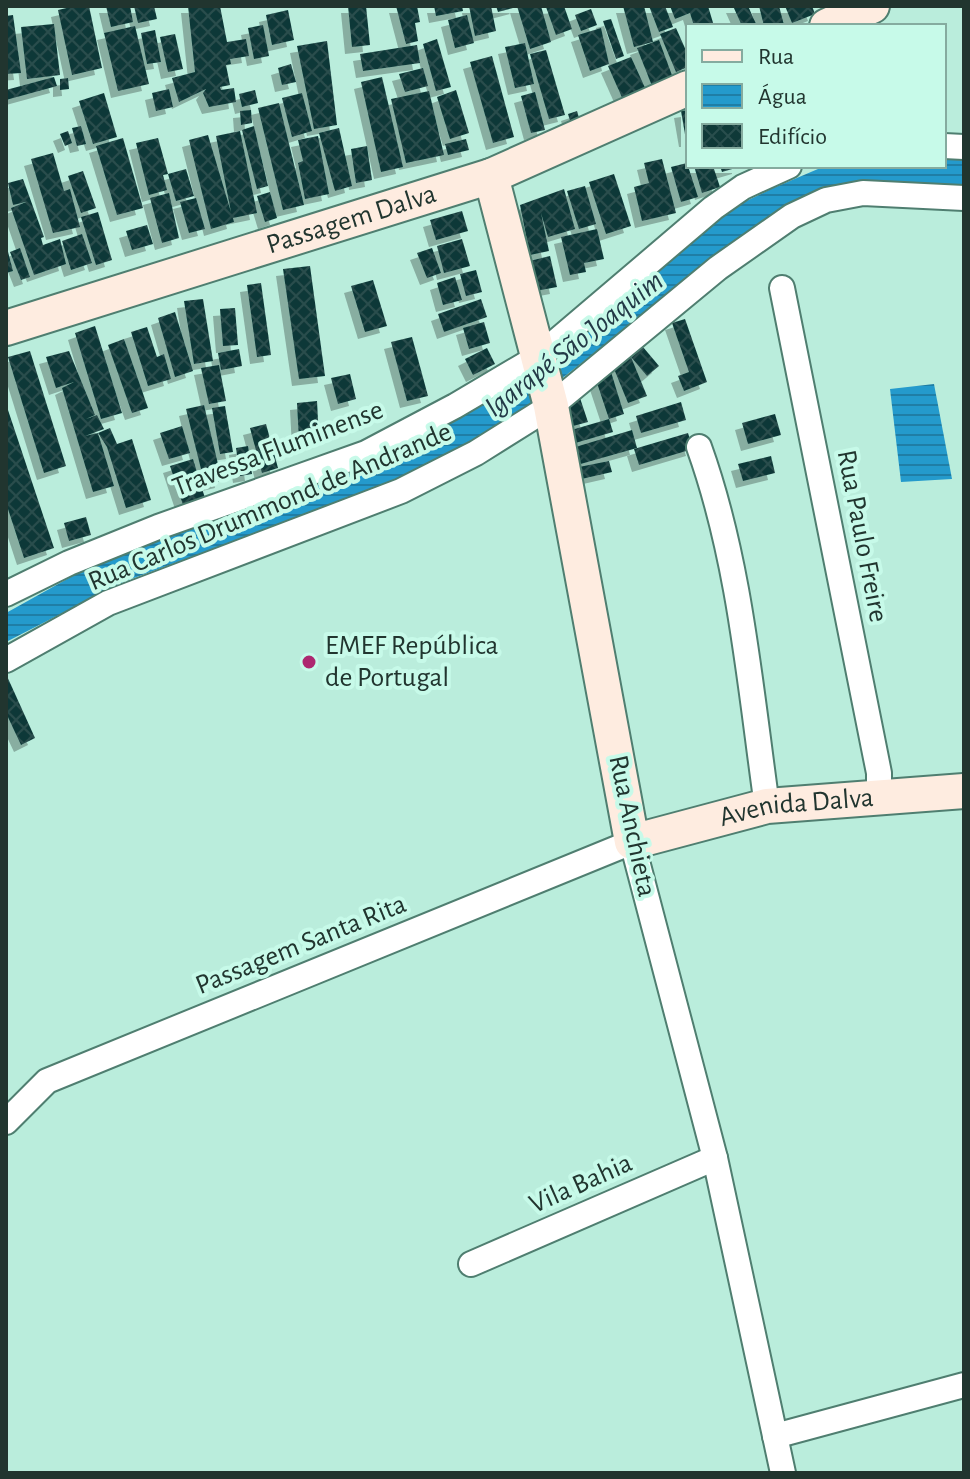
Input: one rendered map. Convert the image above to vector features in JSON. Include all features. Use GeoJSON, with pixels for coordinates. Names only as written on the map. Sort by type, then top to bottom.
{"type":"FeatureCollection","features":[{"type":"Feature","properties":{"kind":"street"},"geometry":{"type":"LineString","coordinates":[[832,24],[872,6]]}},
{"type":"Feature","properties":{"kind":"street","name":"Passagem Dalva"},"geometry":{"type":"LineString","coordinates":[[6,328],[491,176],[686,89]]}},
{"type":"Feature","properties":{"kind":"street","name":"Travessa Fluminense"},"geometry":{"type":"LineString","coordinates":[[6,594],[69,563],[145,532],[366,453],[539,359],[713,208],[743,187],[785,168]]}},
{"type":"Feature","properties":{"kind":"street","name":"Rua Anchieta"},"geometry":{"type":"LineString","coordinates":[[491,176],[550,402],[632,842],[715,1158],[783,1473]]}},
{"type":"Feature","properties":{"kind":"street","name":"Rua Carlos Drummond de Andrande"},"geometry":{"type":"LineString","coordinates":[[6,660],[108,603],[401,491],[476,453],[550,402],[718,268],[792,216],[826,200],[863,193],[964,198]]}},
{"type":"Feature","properties":{"kind":"street","name":"Rua Paulo Freire"},"geometry":{"type":"LineString","coordinates":[[782,288],[876,758],[879,796]]}},
{"type":"Feature","properties":{"kind":"street"},"geometry":{"type":"LineString","coordinates":[[699,447],[717,498],[737,600],[767,806]]}},
{"type":"Feature","properties":{"kind":"street","name":"Avenida Dalva"},"geometry":{"type":"LineString","coordinates":[[632,842],[767,806],[964,791]]}},
{"type":"Feature","properties":{"kind":"street","name":"Passagem Santa Rita"},"geometry":{"type":"LineString","coordinates":[[6,1122],[47,1081],[632,842]]}},
{"type":"Feature","properties":{"kind":"street","name":"Vila Bahia"},"geometry":{"type":"LineString","coordinates":[[471,1264],[715,1158]]}},
{"type":"Feature","properties":{"kind":"street"},"geometry":{"type":"LineString","coordinates":[[775,1436],[964,1385]]}},
{"type":"Feature","properties":{"kind":"water","name":"Igarapé São Joaquim"},"geometry":{"type":"Polygon","coordinates":[[[946,157],[964,158],[964,184],[865,184],[713,260],[514,416],[401,480],[123,582],[6,642],[6,613],[78,573],[167,534],[355,472],[403,450],[505,389],[732,208],[820,168],[946,168],[946,157]]]}},
{"type":"Feature","properties":{"kind":"water"},"geometry":{"type":"Polygon","coordinates":[[[934,384],[952,479],[901,482],[890,389],[934,384]]]}},
{"type":"Feature","properties":{"kind":"building"},"geometry":{"type":"Polygon","coordinates":[[[89,6],[102,68],[72,75],[58,10],[89,6]]]}},
{"type":"Feature","properties":{"kind":"building"},"geometry":{"type":"Polygon","coordinates":[[[106,6],[130,6],[133,22],[111,27],[106,6]]]}},
{"type":"Feature","properties":{"kind":"building"},"geometry":{"type":"Polygon","coordinates":[[[134,6],[154,6],[157,19],[138,23],[134,6]]]}},
{"type":"Feature","properties":{"kind":"building"},"geometry":{"type":"Polygon","coordinates":[[[188,6],[220,6],[227,42],[246,39],[249,56],[230,59],[231,64],[226,65],[230,85],[220,87],[221,90],[234,88],[236,102],[209,107],[203,93],[206,89],[179,102],[172,78],[195,72],[188,6]]]}},
{"type":"Feature","properties":{"kind":"building"},"geometry":{"type":"Polygon","coordinates":[[[348,6],[366,6],[370,45],[352,47],[348,6]]]}},
{"type":"Feature","properties":{"kind":"building"},"geometry":{"type":"Polygon","coordinates":[[[396,6],[417,6],[420,22],[415,23],[418,41],[406,44],[396,6]]]}},
{"type":"Feature","properties":{"kind":"building"},"geometry":{"type":"Polygon","coordinates":[[[434,6],[462,6],[463,11],[436,16],[434,6]]]}},
{"type":"Feature","properties":{"kind":"building"},"geometry":{"type":"Polygon","coordinates":[[[469,6],[491,6],[496,31],[475,36],[469,6]]]}},
{"type":"Feature","properties":{"kind":"building"},"geometry":{"type":"Polygon","coordinates":[[[496,6],[516,6],[517,7],[498,12],[496,6]]]}},
{"type":"Feature","properties":{"kind":"building"},"geometry":{"type":"Polygon","coordinates":[[[517,6],[541,6],[551,42],[530,49],[517,6]]]}},
{"type":"Feature","properties":{"kind":"building"},"geometry":{"type":"Polygon","coordinates":[[[564,6],[572,29],[556,35],[546,7],[564,6]]]}},
{"type":"Feature","properties":{"kind":"building"},"geometry":{"type":"Polygon","coordinates":[[[623,6],[644,6],[653,42],[634,47],[623,6]]]}},
{"type":"Feature","properties":{"kind":"building"},"geometry":{"type":"Polygon","coordinates":[[[649,6],[665,6],[673,27],[659,32],[649,6]]]}},
{"type":"Feature","properties":{"kind":"building"},"geometry":{"type":"Polygon","coordinates":[[[670,6],[708,6],[713,24],[693,24],[690,13],[675,19],[670,6]]]}},
{"type":"Feature","properties":{"kind":"building"},"geometry":{"type":"Polygon","coordinates":[[[733,6],[748,6],[756,24],[741,24],[733,6]]]}},
{"type":"Feature","properties":{"kind":"building"},"geometry":{"type":"Polygon","coordinates":[[[759,6],[779,6],[784,24],[764,24],[759,6]]]}},
{"type":"Feature","properties":{"kind":"building"},"geometry":{"type":"Polygon","coordinates":[[[785,6],[812,6],[815,14],[792,23],[785,6]]]}},
{"type":"Feature","properties":{"kind":"building"},"geometry":{"type":"Polygon","coordinates":[[[591,9],[597,25],[581,31],[575,15],[591,9]]]}},
{"type":"Feature","properties":{"kind":"building"},"geometry":{"type":"Polygon","coordinates":[[[288,10],[294,40],[272,45],[266,15],[288,10]]]}},
{"type":"Feature","properties":{"kind":"building"},"geometry":{"type":"Polygon","coordinates":[[[13,15],[21,73],[6,74],[6,16],[13,15]]]}},
{"type":"Feature","properties":{"kind":"building"},"geometry":{"type":"Polygon","coordinates":[[[467,15],[474,43],[455,48],[448,20],[467,15]]]}},
{"type":"Feature","properties":{"kind":"building"},"geometry":{"type":"Polygon","coordinates":[[[611,19],[624,56],[616,59],[603,21],[611,19]]]}},
{"type":"Feature","properties":{"kind":"building"},"geometry":{"type":"Polygon","coordinates":[[[54,24],[60,75],[27,79],[21,27],[54,24]]]}},
{"type":"Feature","properties":{"kind":"building"},"geometry":{"type":"Polygon","coordinates":[[[263,25],[269,56],[254,59],[248,28],[263,25]]]}},
{"type":"Feature","properties":{"kind":"building"},"geometry":{"type":"Polygon","coordinates":[[[135,26],[149,84],[118,91],[104,33],[135,26]]]}},
{"type":"Feature","properties":{"kind":"building"},"geometry":{"type":"Polygon","coordinates":[[[601,28],[609,64],[590,71],[578,35],[601,28]]]}},
{"type":"Feature","properties":{"kind":"building"},"geometry":{"type":"Polygon","coordinates":[[[676,28],[686,50],[686,68],[676,72],[660,34],[676,28]]]}},
{"type":"Feature","properties":{"kind":"building"},"geometry":{"type":"Polygon","coordinates":[[[155,30],[161,62],[147,64],[141,33],[155,30]]]}},
{"type":"Feature","properties":{"kind":"building"},"geometry":{"type":"Polygon","coordinates":[[[175,34],[183,69],[168,72],[160,37],[175,34]]]}},
{"type":"Feature","properties":{"kind":"building"},"geometry":{"type":"Polygon","coordinates":[[[437,39],[451,87],[436,91],[423,44],[437,39]]]}},
{"type":"Feature","properties":{"kind":"building"},"geometry":{"type":"Polygon","coordinates":[[[659,40],[673,78],[652,86],[637,48],[659,40]]]}},
{"type":"Feature","properties":{"kind":"building"},"geometry":{"type":"Polygon","coordinates":[[[327,41],[337,125],[314,129],[297,46],[327,41]]]}},
{"type":"Feature","properties":{"kind":"building"},"geometry":{"type":"Polygon","coordinates":[[[525,43],[534,84],[515,88],[505,47],[525,43]]]}},
{"type":"Feature","properties":{"kind":"building"},"geometry":{"type":"Polygon","coordinates":[[[417,45],[420,63],[363,71],[360,54],[417,45]]]}},
{"type":"Feature","properties":{"kind":"building"},"geometry":{"type":"Polygon","coordinates":[[[546,50],[565,115],[549,119],[530,54],[546,50]]]}},
{"type":"Feature","properties":{"kind":"building"},"geometry":{"type":"Polygon","coordinates":[[[492,56],[514,137],[493,143],[470,62],[492,56]]]}},
{"type":"Feature","properties":{"kind":"building"},"geometry":{"type":"Polygon","coordinates":[[[631,57],[647,92],[624,102],[608,66],[631,57]]]}},
{"type":"Feature","properties":{"kind":"building"},"geometry":{"type":"Polygon","coordinates":[[[291,64],[296,82],[282,85],[278,68],[291,64]]]}},
{"type":"Feature","properties":{"kind":"building"},"geometry":{"type":"Polygon","coordinates":[[[423,68],[428,86],[405,92],[399,74],[423,68]]]}},
{"type":"Feature","properties":{"kind":"building"},"geometry":{"type":"Polygon","coordinates":[[[54,77],[57,86],[6,100],[6,90],[54,77]]]}},
{"type":"Feature","properties":{"kind":"building"},"geometry":{"type":"Polygon","coordinates":[[[382,77],[403,167],[381,172],[361,82],[382,77]]]}},
{"type":"Feature","properties":{"kind":"building"},"geometry":{"type":"Polygon","coordinates":[[[68,78],[69,89],[60,90],[60,79],[68,78]]]}},
{"type":"Feature","properties":{"kind":"building"},"geometry":{"type":"Polygon","coordinates":[[[169,89],[173,107],[156,111],[152,93],[169,89]]]}},
{"type":"Feature","properties":{"kind":"building"},"geometry":{"type":"Polygon","coordinates":[[[255,90],[258,103],[242,107],[239,94],[255,90]]]}},
{"type":"Feature","properties":{"kind":"building"},"geometry":{"type":"Polygon","coordinates":[[[456,90],[469,133],[450,139],[437,97],[456,90]]]}},
{"type":"Feature","properties":{"kind":"building"},"geometry":{"type":"Polygon","coordinates":[[[429,91],[444,155],[406,163],[391,99],[429,91]]]}},
{"type":"Feature","properties":{"kind":"building"},"geometry":{"type":"Polygon","coordinates":[[[535,92],[545,130],[531,133],[521,96],[535,92]]]}},
{"type":"Feature","properties":{"kind":"building"},"geometry":{"type":"Polygon","coordinates":[[[104,93],[117,137],[93,144],[79,101],[104,93]]]}},
{"type":"Feature","properties":{"kind":"building"},"geometry":{"type":"Polygon","coordinates":[[[302,93],[312,131],[292,137],[282,98],[302,93]]]}},
{"type":"Feature","properties":{"kind":"building"},"geometry":{"type":"Polygon","coordinates":[[[279,103],[304,205],[283,210],[258,108],[279,103]]]}},
{"type":"Feature","properties":{"kind":"building"},"geometry":{"type":"Polygon","coordinates":[[[251,110],[252,123],[241,125],[240,111],[251,110]]]}},
{"type":"Feature","properties":{"kind":"building"},"geometry":{"type":"Polygon","coordinates":[[[686,110],[686,140],[681,111],[686,110]]]}},
{"type":"Feature","properties":{"kind":"building"},"geometry":{"type":"Polygon","coordinates":[[[577,111],[580,121],[571,124],[568,114],[577,111]]]}},
{"type":"Feature","properties":{"kind":"building"},"geometry":{"type":"Polygon","coordinates":[[[81,126],[86,144],[77,146],[72,128],[81,126]]]}},
{"type":"Feature","properties":{"kind":"building"},"geometry":{"type":"Polygon","coordinates":[[[254,126],[268,186],[257,189],[242,130],[254,126]]]}},
{"type":"Feature","properties":{"kind":"building"},"geometry":{"type":"Polygon","coordinates":[[[339,128],[352,186],[335,191],[319,133],[339,128]]]}},
{"type":"Feature","properties":{"kind":"building"},"geometry":{"type":"Polygon","coordinates":[[[68,131],[72,143],[65,146],[60,134],[68,131]]]}},
{"type":"Feature","properties":{"kind":"building"},"geometry":{"type":"Polygon","coordinates":[[[240,131],[257,213],[233,218],[234,222],[211,229],[189,140],[208,135],[231,212],[216,136],[240,131]]]}},
{"type":"Feature","properties":{"kind":"building"},"geometry":{"type":"Polygon","coordinates":[[[318,136],[329,194],[305,199],[298,163],[303,161],[298,140],[318,136]]]}},
{"type":"Feature","properties":{"kind":"building"},"geometry":{"type":"Polygon","coordinates":[[[123,138],[143,208],[117,215],[96,146],[123,138]]]}},
{"type":"Feature","properties":{"kind":"building"},"geometry":{"type":"Polygon","coordinates":[[[158,138],[168,174],[163,175],[167,190],[149,195],[136,143],[158,138]]]}},
{"type":"Feature","properties":{"kind":"building"},"geometry":{"type":"Polygon","coordinates":[[[466,139],[469,150],[448,155],[445,144],[466,139]]]}},
{"type":"Feature","properties":{"kind":"building"},"geometry":{"type":"Polygon","coordinates":[[[367,146],[372,180],[356,183],[351,149],[367,146]]]}},
{"type":"Feature","properties":{"kind":"building"},"geometry":{"type":"Polygon","coordinates":[[[53,153],[64,191],[70,189],[80,227],[53,233],[31,159],[53,153]]]}},
{"type":"Feature","properties":{"kind":"building"},"geometry":{"type":"Polygon","coordinates":[[[662,159],[676,213],[642,221],[634,187],[649,183],[644,163],[662,159]]]}},
{"type":"Feature","properties":{"kind":"building"},"geometry":{"type":"Polygon","coordinates":[[[686,163],[698,197],[681,202],[671,167],[686,163]]]}},
{"type":"Feature","properties":{"kind":"building"},"geometry":{"type":"Polygon","coordinates":[[[695,168],[714,168],[720,187],[702,193],[695,168]]]}},
{"type":"Feature","properties":{"kind":"building"},"geometry":{"type":"Polygon","coordinates":[[[186,169],[194,196],[176,201],[168,174],[186,169]]]}},
{"type":"Feature","properties":{"kind":"building"},"geometry":{"type":"Polygon","coordinates":[[[83,171],[96,208],[81,213],[68,176],[83,171]]]}},
{"type":"Feature","properties":{"kind":"building"},"geometry":{"type":"Polygon","coordinates":[[[614,174],[631,226],[606,234],[589,182],[614,174]]]}},
{"type":"Feature","properties":{"kind":"building"},"geometry":{"type":"Polygon","coordinates":[[[23,179],[44,237],[41,238],[43,245],[60,239],[66,264],[34,275],[11,208],[26,202],[13,205],[8,183],[23,179]]]}},
{"type":"Feature","properties":{"kind":"building"},"geometry":{"type":"Polygon","coordinates":[[[585,186],[596,224],[579,229],[567,191],[585,186]]]}},
{"type":"Feature","properties":{"kind":"building"},"geometry":{"type":"Polygon","coordinates":[[[564,189],[575,229],[548,237],[541,213],[549,251],[530,255],[520,205],[564,189]]]}},
{"type":"Feature","properties":{"kind":"building"},"geometry":{"type":"Polygon","coordinates":[[[270,192],[277,218],[265,222],[257,196],[270,192]]]}},
{"type":"Feature","properties":{"kind":"building"},"geometry":{"type":"Polygon","coordinates":[[[169,193],[179,238],[162,243],[150,198],[169,193]]]}},
{"type":"Feature","properties":{"kind":"building"},"geometry":{"type":"Polygon","coordinates":[[[196,198],[205,229],[189,233],[180,202],[196,198]]]}},
{"type":"Feature","properties":{"kind":"building"},"geometry":{"type":"Polygon","coordinates":[[[462,211],[468,231],[436,240],[430,220],[462,211]]]}},
{"type":"Feature","properties":{"kind":"building"},"geometry":{"type":"Polygon","coordinates":[[[98,212],[112,260],[96,265],[81,217],[98,212]]]}},
{"type":"Feature","properties":{"kind":"building"},"geometry":{"type":"Polygon","coordinates":[[[147,225],[153,244],[132,250],[126,231],[147,225]]]}},
{"type":"Feature","properties":{"kind":"building"},"geometry":{"type":"Polygon","coordinates":[[[597,229],[604,259],[584,263],[586,272],[570,275],[561,237],[597,229]]]}},
{"type":"Feature","properties":{"kind":"building"},"geometry":{"type":"Polygon","coordinates":[[[82,234],[92,263],[71,270],[62,241],[82,234]]]}},
{"type":"Feature","properties":{"kind":"building"},"geometry":{"type":"Polygon","coordinates":[[[462,239],[470,266],[444,273],[437,246],[462,239]]]}},
{"type":"Feature","properties":{"kind":"building"},"geometry":{"type":"Polygon","coordinates":[[[20,248],[30,277],[21,280],[10,252],[20,248]]]}},
{"type":"Feature","properties":{"kind":"building"},"geometry":{"type":"Polygon","coordinates":[[[432,248],[441,273],[427,278],[417,253],[432,248]]]}},
{"type":"Feature","properties":{"kind":"building"},"geometry":{"type":"Polygon","coordinates":[[[6,249],[13,271],[6,273],[6,249]]]}},
{"type":"Feature","properties":{"kind":"building"},"geometry":{"type":"Polygon","coordinates":[[[550,256],[557,287],[536,291],[529,261],[550,256]]]}},
{"type":"Feature","properties":{"kind":"building"},"geometry":{"type":"Polygon","coordinates":[[[310,266],[325,376],[299,379],[283,269],[310,266]]]}},
{"type":"Feature","properties":{"kind":"building"},"geometry":{"type":"Polygon","coordinates":[[[476,270],[482,292],[466,296],[460,274],[476,270]]]}},
{"type":"Feature","properties":{"kind":"building"},"geometry":{"type":"Polygon","coordinates":[[[455,277],[462,300],[443,305],[437,283],[455,277]]]}},
{"type":"Feature","properties":{"kind":"building"},"geometry":{"type":"Polygon","coordinates":[[[373,280],[387,326],[365,332],[351,286],[373,280]]]}},
{"type":"Feature","properties":{"kind":"building"},"geometry":{"type":"Polygon","coordinates":[[[261,283],[271,355],[257,357],[247,285],[261,283]]]}},
{"type":"Feature","properties":{"kind":"building"},"geometry":{"type":"Polygon","coordinates":[[[203,299],[213,361],[194,364],[184,301],[203,299]]]}},
{"type":"Feature","properties":{"kind":"building"},"geometry":{"type":"Polygon","coordinates":[[[481,299],[487,317],[444,332],[438,314],[481,299]]]}},
{"type":"Feature","properties":{"kind":"building"},"geometry":{"type":"Polygon","coordinates":[[[235,308],[238,345],[223,346],[220,309],[235,308]]]}},
{"type":"Feature","properties":{"kind":"building"},"geometry":{"type":"Polygon","coordinates":[[[175,312],[193,371],[175,377],[158,318],[175,312]]]}},
{"type":"Feature","properties":{"kind":"building"},"geometry":{"type":"Polygon","coordinates":[[[685,319],[707,382],[684,391],[678,376],[689,372],[672,323],[685,319]]]}},
{"type":"Feature","properties":{"kind":"building"},"geometry":{"type":"Polygon","coordinates":[[[484,322],[490,343],[469,349],[463,328],[484,322]]]}},
{"type":"Feature","properties":{"kind":"building"},"geometry":{"type":"Polygon","coordinates":[[[95,326],[122,413],[101,419],[75,333],[95,326]]]}},
{"type":"Feature","properties":{"kind":"building"},"geometry":{"type":"Polygon","coordinates":[[[147,327],[157,357],[164,354],[171,379],[148,386],[131,332],[147,327]]]}},
{"type":"Feature","properties":{"kind":"building"},"geometry":{"type":"Polygon","coordinates":[[[412,337],[428,396],[407,401],[391,342],[412,337]]]}},
{"type":"Feature","properties":{"kind":"building"},"geometry":{"type":"Polygon","coordinates":[[[124,339],[148,408],[132,413],[108,345],[124,339]]]}},
{"type":"Feature","properties":{"kind":"building"},"geometry":{"type":"Polygon","coordinates":[[[643,347],[659,366],[647,376],[631,357],[643,347]]]}},
{"type":"Feature","properties":{"kind":"building"},"geometry":{"type":"Polygon","coordinates":[[[487,348],[495,364],[473,375],[465,359],[487,348]]]}},
{"type":"Feature","properties":{"kind":"building"},"geometry":{"type":"Polygon","coordinates":[[[239,349],[242,366],[221,370],[218,353],[239,349]]]}},
{"type":"Feature","properties":{"kind":"building"},"geometry":{"type":"Polygon","coordinates":[[[30,351],[66,466],[44,473],[8,357],[30,351]]]}},
{"type":"Feature","properties":{"kind":"building"},"geometry":{"type":"Polygon","coordinates":[[[69,351],[95,415],[86,419],[97,415],[104,429],[85,436],[98,433],[114,486],[93,492],[62,388],[74,382],[56,388],[46,357],[69,351]]]}},
{"type":"Feature","properties":{"kind":"building"},"geometry":{"type":"Polygon","coordinates":[[[631,357],[647,396],[628,403],[612,364],[631,357]]]}},
{"type":"Feature","properties":{"kind":"building"},"geometry":{"type":"Polygon","coordinates":[[[219,365],[226,401],[209,404],[201,368],[219,365]]]}},
{"type":"Feature","properties":{"kind":"building"},"geometry":{"type":"Polygon","coordinates":[[[611,372],[624,414],[609,419],[595,377],[611,372]]]}},
{"type":"Feature","properties":{"kind":"building"},"geometry":{"type":"Polygon","coordinates":[[[350,374],[356,399],[338,404],[331,378],[350,374]]]}},
{"type":"Feature","properties":{"kind":"building"},"geometry":{"type":"Polygon","coordinates":[[[580,398],[588,422],[573,426],[566,402],[580,398]]]}},
{"type":"Feature","properties":{"kind":"building"},"geometry":{"type":"Polygon","coordinates":[[[317,401],[319,439],[299,440],[297,403],[317,401]]]}},
{"type":"Feature","properties":{"kind":"building"},"geometry":{"type":"Polygon","coordinates":[[[681,402],[686,420],[641,433],[636,416],[681,402]]]}},
{"type":"Feature","properties":{"kind":"building"},"geometry":{"type":"Polygon","coordinates":[[[204,405],[222,481],[205,485],[186,409],[204,405]]]}},
{"type":"Feature","properties":{"kind":"building"},"geometry":{"type":"Polygon","coordinates":[[[225,406],[233,452],[220,454],[212,408],[225,406]]]}},
{"type":"Feature","properties":{"kind":"building"},"geometry":{"type":"Polygon","coordinates":[[[7,407],[54,548],[24,558],[6,503],[7,407]]]}},
{"type":"Feature","properties":{"kind":"building"},"geometry":{"type":"Polygon","coordinates":[[[775,414],[781,435],[748,444],[742,423],[775,414]]]}},
{"type":"Feature","properties":{"kind":"building"},"geometry":{"type":"Polygon","coordinates":[[[609,419],[613,432],[572,444],[568,431],[609,419]]]}},
{"type":"Feature","properties":{"kind":"building"},"geometry":{"type":"Polygon","coordinates":[[[266,424],[278,468],[262,473],[250,428],[266,424]]]}},
{"type":"Feature","properties":{"kind":"building"},"geometry":{"type":"Polygon","coordinates":[[[182,426],[190,453],[169,459],[160,433],[182,426]]]}},
{"type":"Feature","properties":{"kind":"building"},"geometry":{"type":"Polygon","coordinates":[[[110,428],[117,444],[132,439],[151,500],[126,508],[107,447],[98,433],[110,428]]]}},
{"type":"Feature","properties":{"kind":"building"},"geometry":{"type":"Polygon","coordinates":[[[632,430],[637,448],[577,465],[572,448],[632,430]]]}},
{"type":"Feature","properties":{"kind":"building"},"geometry":{"type":"Polygon","coordinates":[[[688,433],[693,449],[639,465],[634,449],[688,433]]]}},
{"type":"Feature","properties":{"kind":"building"},"geometry":{"type":"Polygon","coordinates":[[[248,446],[252,474],[240,476],[236,448],[248,446]]]}},
{"type":"Feature","properties":{"kind":"building"},"geometry":{"type":"Polygon","coordinates":[[[771,456],[775,473],[743,481],[738,464],[771,456]]]}},
{"type":"Feature","properties":{"kind":"building"},"geometry":{"type":"Polygon","coordinates":[[[193,459],[205,498],[183,505],[170,466],[193,459]]]}},
{"type":"Feature","properties":{"kind":"building"},"geometry":{"type":"Polygon","coordinates":[[[609,461],[612,472],[577,480],[574,468],[609,461]]]}},
{"type":"Feature","properties":{"kind":"building"},"geometry":{"type":"Polygon","coordinates":[[[86,517],[91,535],[69,541],[64,523],[86,517]]]}},
{"type":"Feature","properties":{"kind":"building"},"geometry":{"type":"Polygon","coordinates":[[[6,674],[35,738],[21,745],[6,713],[6,674]]]}},
{"type":"Feature","properties":{"kind":"place","name":"EMEF República de Portugal"},"geometry":{"type":"Point","coordinates":[309,662]}}]}
